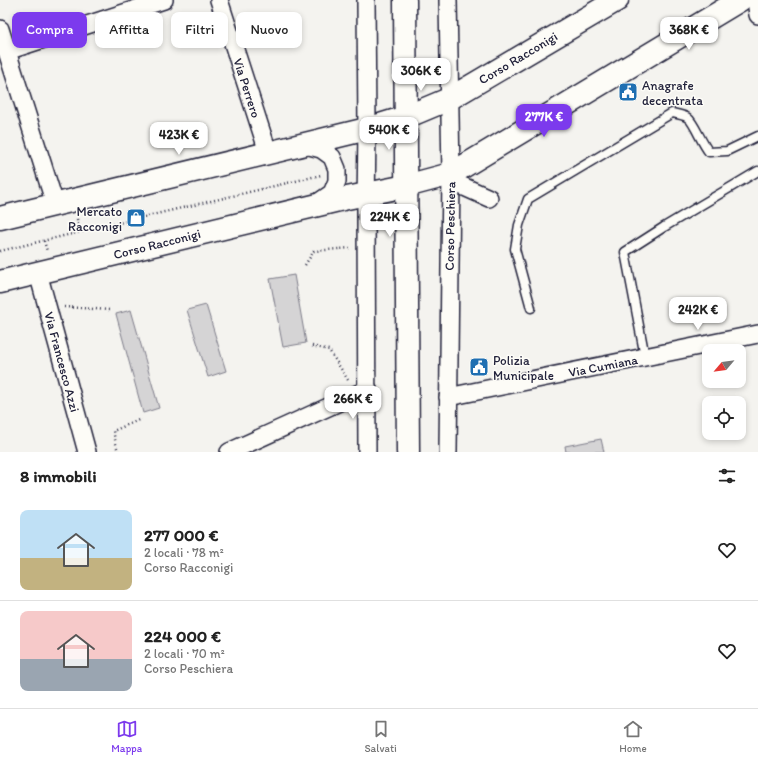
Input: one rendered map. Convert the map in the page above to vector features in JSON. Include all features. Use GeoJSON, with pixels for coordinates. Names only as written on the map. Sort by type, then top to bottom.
{"type":"FeatureCollection","features":[{"type":"Feature","properties":{"kind":"street"},"geometry":{"type":"LineString","coordinates":[[7,51],[164,0]]}},
{"type":"Feature","properties":{"kind":"street","name":"Via Perrero"},"geometry":{"type":"LineString","coordinates":[[219,0],[268,152]]}},
{"type":"Feature","properties":{"kind":"street"},"geometry":{"type":"LineString","coordinates":[[366,0],[367,452]]}},
{"type":"Feature","properties":{"kind":"street"},"geometry":{"type":"LineString","coordinates":[[405,0],[408,452]]}},
{"type":"Feature","properties":{"kind":"street","name":"Corso Peschiera"},"geometry":{"type":"LineString","coordinates":[[448,0],[451,174],[448,452]]}},
{"type":"Feature","properties":{"kind":"street","name":"Corso Racconigi"},"geometry":{"type":"LineString","coordinates":[[0,218],[367,129],[406,117],[449,99],[617,0]]}},
{"type":"Feature","properties":{"kind":"street","name":"Corso Racconigi"},"geometry":{"type":"LineString","coordinates":[[0,282],[451,174],[740,0]]}},
{"type":"Feature","properties":{"kind":"street"},"geometry":{"type":"LineString","coordinates":[[756,0],[758,14]]}},
{"type":"Feature","properties":{"kind":"street"},"geometry":{"type":"LineString","coordinates":[[0,29],[55,204]]}},
{"type":"Feature","properties":{"kind":"street","name":"Corso Racconigi"},"geometry":{"type":"LineString","coordinates":[[302,144],[321,149],[332,157],[338,169],[337,181],[332,193],[314,206]]}},
{"type":"Feature","properties":{"kind":"street"},"geometry":{"type":"LineString","coordinates":[[451,174],[460,185],[489,198]]}},
{"type":"Feature","properties":{"kind":"street","name":"Via Francesco Azzi"},"geometry":{"type":"LineString","coordinates":[[38,273],[87,452]]}},
{"type":"Feature","properties":{"kind":"street","name":"Via Cumiana"},"geometry":{"type":"LineString","coordinates":[[448,397],[758,334]]}},
{"type":"Feature","properties":{"kind":"street"},"geometry":{"type":"LineString","coordinates":[[229,452],[368,389]]}},
{"type":"Feature","properties":{"kind":"lane"},"geometry":{"type":"LineString","coordinates":[[531,308],[515,249],[519,224],[528,199],[672,113],[685,116],[690,120],[709,152],[727,151],[758,136]]}},
{"type":"Feature","properties":{"kind":"lane"},"geometry":{"type":"LineString","coordinates":[[645,357],[625,252],[758,171]]}},
{"type":"Feature","properties":{"kind":"path"},"geometry":{"type":"LineString","coordinates":[[0,251],[325,174]]}},
{"type":"Feature","properties":{"kind":"path"},"geometry":{"type":"LineString","coordinates":[[304,265],[314,250],[352,248]]}},
{"type":"Feature","properties":{"kind":"path"},"geometry":{"type":"LineString","coordinates":[[62,306],[110,310]]}},
{"type":"Feature","properties":{"kind":"path"},"geometry":{"type":"LineString","coordinates":[[312,346],[329,350],[351,385]]}},
{"type":"Feature","properties":{"kind":"path"},"geometry":{"type":"LineString","coordinates":[[118,452],[113,431],[141,419]]}},
{"type":"Feature","properties":{"kind":"shaded area"},"geometry":{"type":"Polygon","coordinates":[[[294,275],[306,343],[283,347],[270,279],[294,275]]]}},
{"type":"Feature","properties":{"kind":"shaded area"},"geometry":{"type":"Polygon","coordinates":[[[206,305],[226,371],[208,377],[187,310],[206,305]]]}},
{"type":"Feature","properties":{"kind":"shaded area"},"geometry":{"type":"Polygon","coordinates":[[[131,310],[159,408],[143,413],[116,314],[131,310]]]}},
{"type":"Feature","properties":{"kind":"shaded area"},"geometry":{"type":"Polygon","coordinates":[[[601,439],[604,452],[566,452],[565,446],[601,439]]]}},
{"type":"Feature","properties":{"kind":"place","name":"Anagrafe decentrata"},"geometry":{"type":"Point","coordinates":[628,92]}},
{"type":"Feature","properties":{"kind":"place","name":"Mercato Racconigi"},"geometry":{"type":"Point","coordinates":[136,218]}},
{"type":"Feature","properties":{"kind":"place","name":"Polizia Municipale"},"geometry":{"type":"Point","coordinates":[479,367]}}]}
